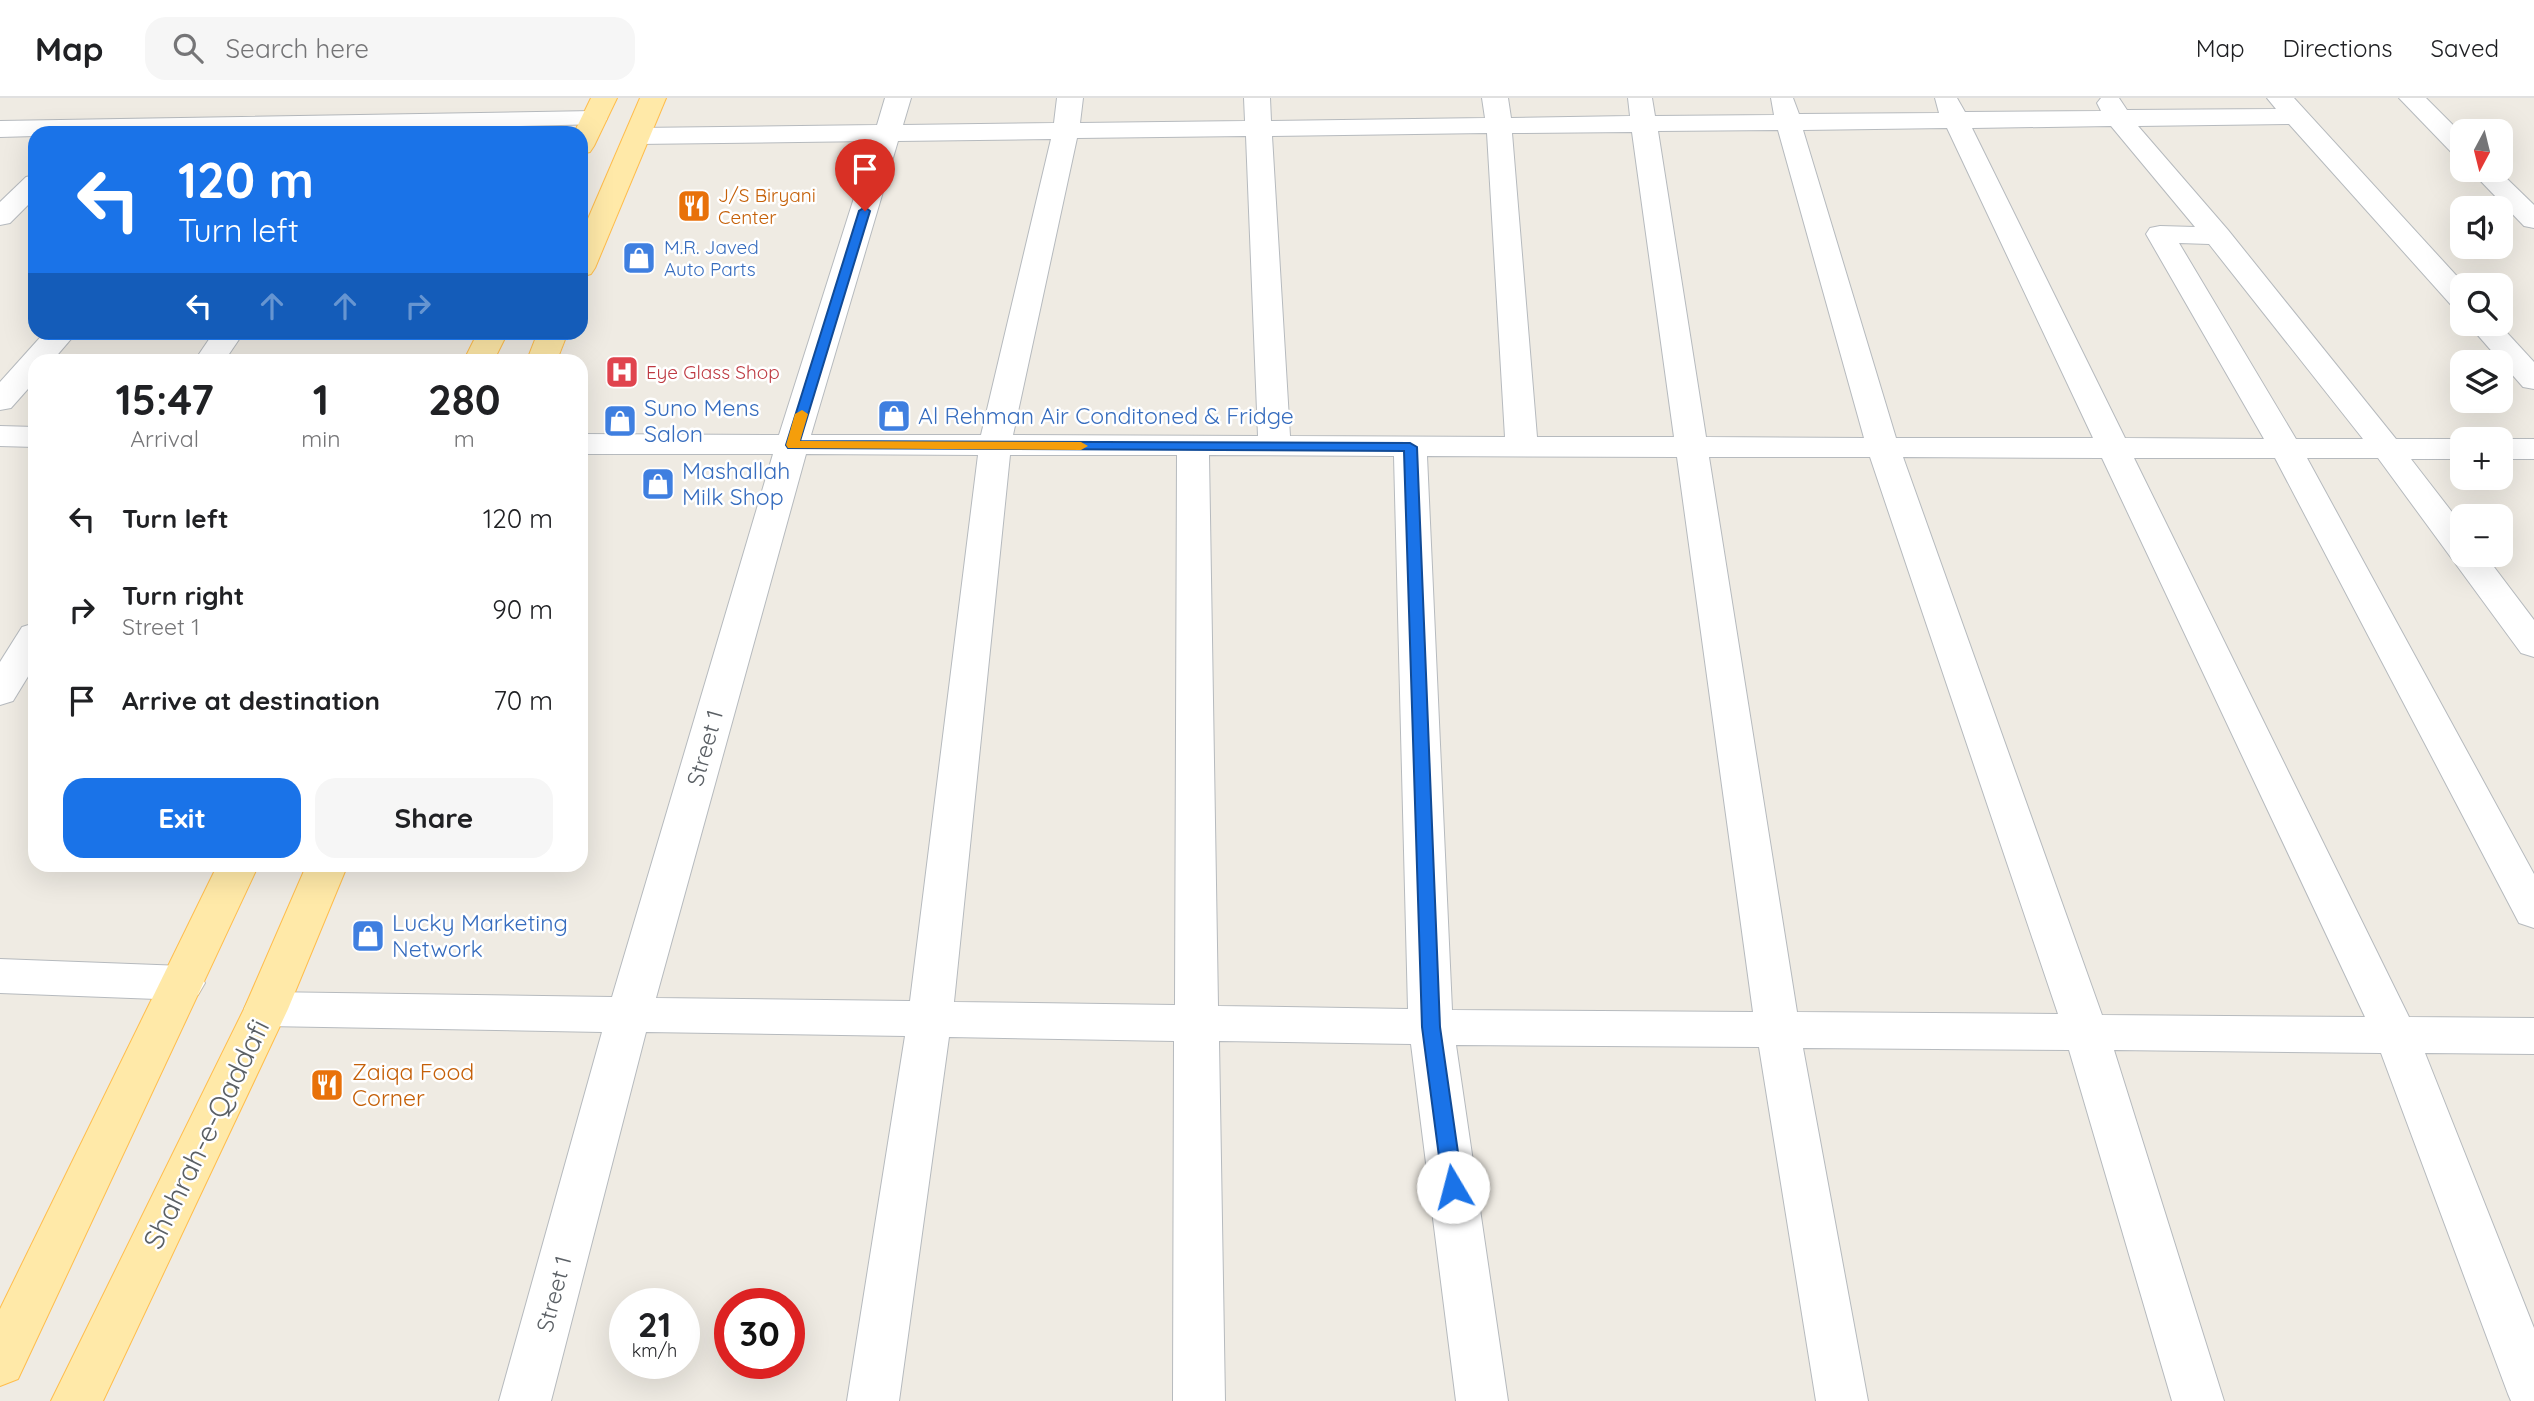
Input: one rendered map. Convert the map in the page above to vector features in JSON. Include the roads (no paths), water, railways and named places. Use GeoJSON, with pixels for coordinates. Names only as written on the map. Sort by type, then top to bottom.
{"type":"FeatureCollection","features":[{"type":"Feature","properties":{"kind":"main road"},"geometry":{"type":"LineString","coordinates":[[588,252],[653,98]]}},
{"type":"Feature","properties":{"kind":"main road"},"geometry":{"type":"LineString","coordinates":[[588,132],[599,109]]}},
{"type":"Feature","properties":{"kind":"main road"},"geometry":{"type":"LineString","coordinates":[[0,1362],[235,872]]}},
{"type":"Feature","properties":{"kind":"main road","name":"Shahrah-e-Qaddafi"},"geometry":{"type":"LineString","coordinates":[[77,1401],[266,1009],[325,872]]}},
{"type":"Feature","properties":{"kind":"street"},"geometry":{"type":"LineString","coordinates":[[245,126],[268,98]]}},
{"type":"Feature","properties":{"kind":"street"},"geometry":{"type":"LineString","coordinates":[[372,126],[392,98]]}},
{"type":"Feature","properties":{"kind":"street"},"geometry":{"type":"LineString","coordinates":[[1257,98],[1273,446]]}},
{"type":"Feature","properties":{"kind":"street"},"geometry":{"type":"LineString","coordinates":[[1417,98],[1421,126]]}},
{"type":"Feature","properties":{"kind":"street"},"geometry":{"type":"LineString","coordinates":[[2412,98],[2450,136]]}},
{"type":"Feature","properties":{"kind":"street"},"geometry":{"type":"LineString","coordinates":[[637,136],[893,115],[1068,114],[1258,128],[1421,126],[1497,112],[2288,107],[2450,287]]}},
{"type":"Feature","properties":{"kind":"street"},"geometry":{"type":"LineString","coordinates":[[2113,108],[2389,449],[2450,532]]}},
{"type":"Feature","properties":{"kind":"street"},"geometry":{"type":"LineString","coordinates":[[395,126],[599,109]]}},
{"type":"Feature","properties":{"kind":"street"},"geometry":{"type":"LineString","coordinates":[[1949,109],[2397,1037],[2534,1394]]}},
{"type":"Feature","properties":{"kind":"street"},"geometry":{"type":"LineString","coordinates":[[1786,110],[1883,447],[2086,1033],[2198,1401]]}},
{"type":"Feature","properties":{"kind":"street"},"geometry":{"type":"LineString","coordinates":[[1641,111],[1778,1030],[1842,1401]]}},
{"type":"Feature","properties":{"kind":"street"},"geometry":{"type":"LineString","coordinates":[[1497,112],[1522,446]]}},
{"type":"Feature","properties":{"kind":"street"},"geometry":{"type":"LineString","coordinates":[[873,1401],[930,1018],[995,445],[1068,114]]}},
{"type":"Feature","properties":{"kind":"street","name":"Street 1"},"geometry":{"type":"LineString","coordinates":[[525,1401],[629,1014],[792,445],[893,115]]}},
{"type":"Feature","properties":{"kind":"street"},"geometry":{"type":"LineString","coordinates":[[0,130],[28,130]]}},
{"type":"Feature","properties":{"kind":"street"},"geometry":{"type":"LineString","coordinates":[[2495,182],[2534,220]]}},
{"type":"Feature","properties":{"kind":"street"},"geometry":{"type":"LineString","coordinates":[[0,217],[28,190]]}},
{"type":"Feature","properties":{"kind":"street"},"geometry":{"type":"LineString","coordinates":[[2218,236],[2160,234],[2286,449],[2534,912]]}},
{"type":"Feature","properties":{"kind":"street"},"geometry":{"type":"LineString","coordinates":[[2494,336],[2534,380]]}},
{"type":"Feature","properties":{"kind":"street"},"geometry":{"type":"LineString","coordinates":[[42,354],[54,340]]}},
{"type":"Feature","properties":{"kind":"street"},"geometry":{"type":"LineString","coordinates":[[0,401],[28,370]]}},
{"type":"Feature","properties":{"kind":"street"},"geometry":{"type":"LineString","coordinates":[[0,436],[28,437]]}},
{"type":"Feature","properties":{"kind":"street"},"geometry":{"type":"LineString","coordinates":[[588,444],[2450,449]]}},
{"type":"Feature","properties":{"kind":"street"},"geometry":{"type":"LineString","coordinates":[[1193,446],[1199,1401]]}},
{"type":"Feature","properties":{"kind":"street"},"geometry":{"type":"LineString","coordinates":[[1410,447],[1431,1027],[1482,1401]]}},
{"type":"Feature","properties":{"kind":"street"},"geometry":{"type":"LineString","coordinates":[[2513,449],[2534,449]]}},
{"type":"Feature","properties":{"kind":"street"},"geometry":{"type":"LineString","coordinates":[[2476,567],[2534,645]]}},
{"type":"Feature","properties":{"kind":"street"},"geometry":{"type":"LineString","coordinates":[[0,692],[28,646]]}},
{"type":"Feature","properties":{"kind":"street"},"geometry":{"type":"LineString","coordinates":[[0,976],[183,983]]}},
{"type":"Feature","properties":{"kind":"street"},"geometry":{"type":"LineString","coordinates":[[266,1009],[1431,1027],[2397,1037],[2534,1036]]}},
{"type":"Feature","properties":{"kind":"place","name":"J/S Biryani Center"},"geometry":{"type":"Point","coordinates":[694,206]}},
{"type":"Feature","properties":{"kind":"place","name":"M.R. Javed Auto Parts"},"geometry":{"type":"Point","coordinates":[639,258]}},
{"type":"Feature","properties":{"kind":"place","name":"Eye Glass Shop"},"geometry":{"type":"Point","coordinates":[622,372]}},
{"type":"Feature","properties":{"kind":"place","name":"Al Rehman Air Conditoned & Fridge"},"geometry":{"type":"Point","coordinates":[894,416]}},
{"type":"Feature","properties":{"kind":"place","name":"Suno Mens Salon"},"geometry":{"type":"Point","coordinates":[620,421]}},
{"type":"Feature","properties":{"kind":"place","name":"Mashallah Milk Shop"},"geometry":{"type":"Point","coordinates":[658,484]}},
{"type":"Feature","properties":{"kind":"place","name":"Lucky Marketing Network"},"geometry":{"type":"Point","coordinates":[368,936]}},
{"type":"Feature","properties":{"kind":"place","name":"Zaiqa Food Corner"},"geometry":{"type":"Point","coordinates":[327,1085]}}]}
